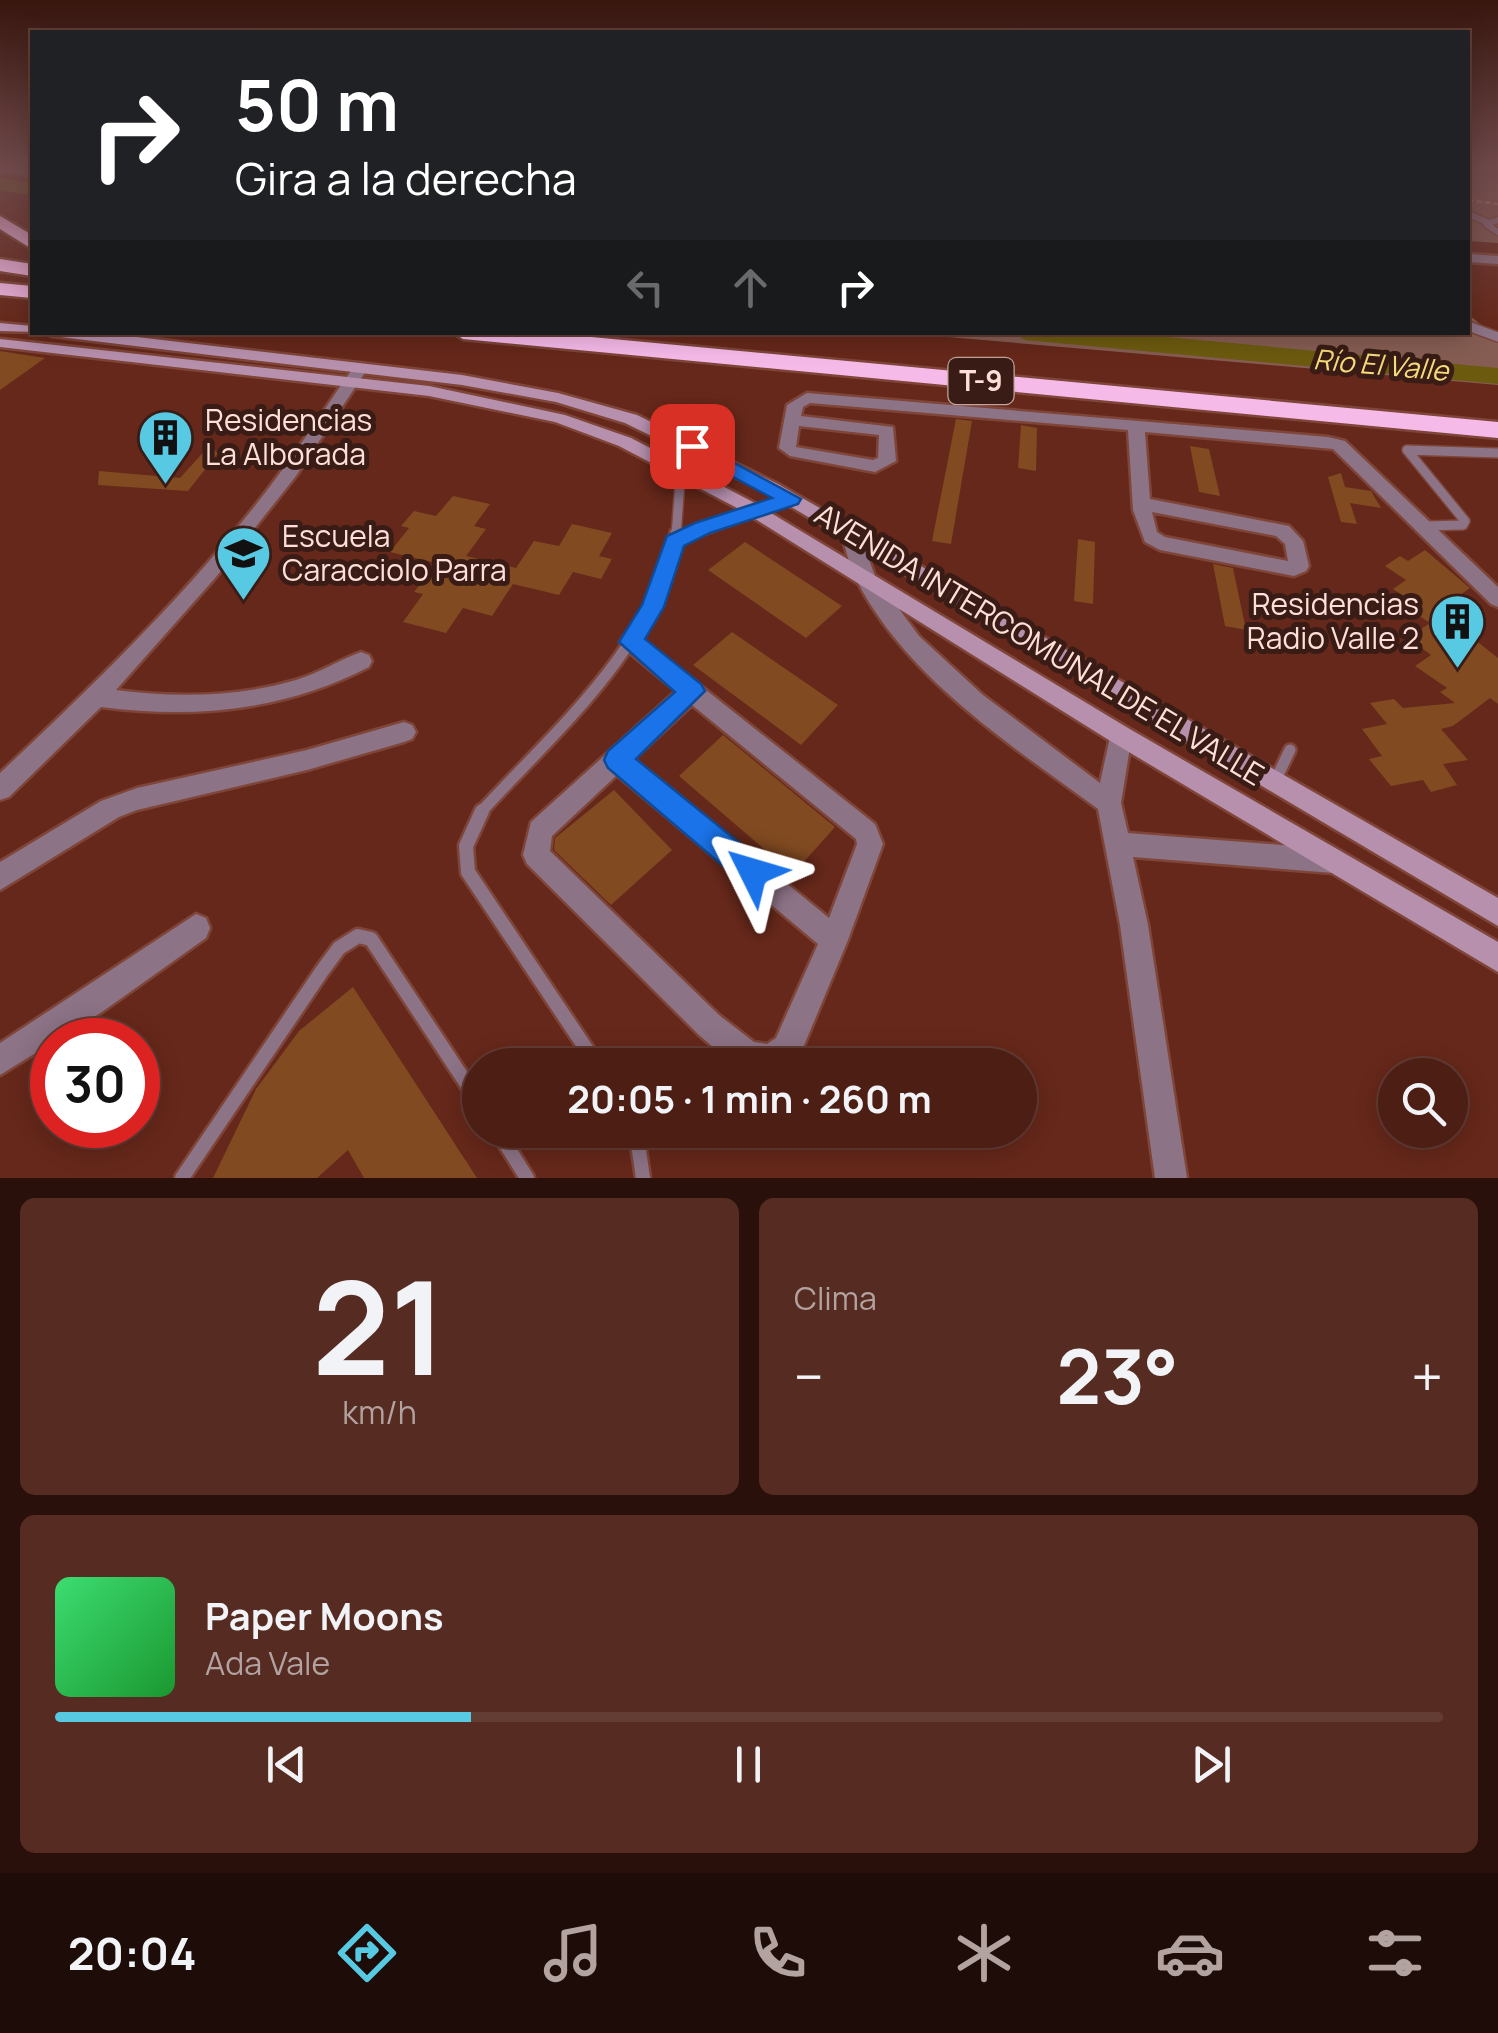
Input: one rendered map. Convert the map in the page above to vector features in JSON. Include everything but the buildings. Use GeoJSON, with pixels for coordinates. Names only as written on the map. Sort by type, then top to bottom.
{"type":"FeatureCollection","features":[{"type":"Feature","properties":{"kind":"highway"},"geometry":{"type":"LineString","coordinates":[[0,220],[30,242]]}},
{"type":"Feature","properties":{"kind":"highway"},"geometry":{"type":"LineString","coordinates":[[0,265],[30,270]]}},
{"type":"Feature","properties":{"kind":"highway"},"geometry":{"type":"LineString","coordinates":[[0,289],[30,292]]}},
{"type":"Feature","properties":{"kind":"highway","name":"T-9"},"geometry":{"type":"LineString","coordinates":[[496,335],[1498,430]]}},
{"type":"Feature","properties":{"kind":"highway","name":"T-9"},"geometry":{"type":"LineString","coordinates":[[707,335],[1498,411]]}},
{"type":"Feature","properties":{"kind":"main road"},"geometry":{"type":"LineString","coordinates":[[0,326],[30,330]]}},
{"type":"Feature","properties":{"kind":"main road","name":"AVENIDA INTERCOMUNAL DE EL VALLE"},"geometry":{"type":"LineString","coordinates":[[73,335],[353,376],[515,407],[592,430],[681,468],[1120,735],[1497,954]]}},
{"type":"Feature","properties":{"kind":"main road","name":"AVENIDA INTERCOMUNAL DE EL VALLE"},"geometry":{"type":"LineString","coordinates":[[0,343],[353,376],[462,380],[584,404],[667,434],[791,499],[1498,912]]}},
{"type":"Feature","properties":{"kind":"street"},"geometry":{"type":"LineString","coordinates":[[1470,258],[1498,260]]}},
{"type":"Feature","properties":{"kind":"street"},"geometry":{"type":"LineString","coordinates":[[0,790],[96,698],[210,572],[279,486],[353,376]]}},
{"type":"Feature","properties":{"kind":"street"},"geometry":{"type":"LineString","coordinates":[[887,405],[886,461],[876,466],[790,452],[787,448],[796,405],[807,398],[1328,442],[1340,446],[1498,599]]}},
{"type":"Feature","properties":{"kind":"street"},"geometry":{"type":"LineString","coordinates":[[793,420],[887,431]]}},
{"type":"Feature","properties":{"kind":"street"},"geometry":{"type":"LineString","coordinates":[[1136,426],[1144,504],[1148,532],[1160,543],[1294,569],[1299,566],[1294,541],[1282,531],[1144,504]]}},
{"type":"Feature","properties":{"kind":"street"},"geometry":{"type":"LineString","coordinates":[[852,535],[865,577],[894,622],[994,718],[1109,803]]}},
{"type":"Feature","properties":{"kind":"street"},"geometry":{"type":"LineString","coordinates":[[631,642],[692,691],[866,832],[870,844],[867,859],[834,940],[787,1049],[770,1059],[748,1057],[709,1025],[536,855],[540,830],[692,691]]}},
{"type":"Feature","properties":{"kind":"street"},"geometry":{"type":"LineString","coordinates":[[96,698],[177,705],[228,702],[300,690],[361,661]]}},
{"type":"Feature","properties":{"kind":"street"},"geometry":{"type":"LineString","coordinates":[[0,877],[110,810],[137,799],[308,760],[404,732]]}},
{"type":"Feature","properties":{"kind":"street"},"geometry":{"type":"LineString","coordinates":[[1120,735],[1109,803],[1172,1178]]}},
{"type":"Feature","properties":{"kind":"street"},"geometry":{"type":"LineString","coordinates":[[617,760],[834,940]]}},
{"type":"Feature","properties":{"kind":"street"},"geometry":{"type":"LineString","coordinates":[[1118,844],[1335,861]]}},
{"type":"Feature","properties":{"kind":"street"},"geometry":{"type":"LineString","coordinates":[[0,1060],[92,1002],[196,928]]}},
{"type":"Feature","properties":{"kind":"lane"},"geometry":{"type":"LineString","coordinates":[[1480,219],[1498,232]]}},
{"type":"Feature","properties":{"kind":"lane"},"geometry":{"type":"LineString","coordinates":[[1487,222],[1498,220]]}},
{"type":"Feature","properties":{"kind":"lane"},"geometry":{"type":"LineString","coordinates":[[1470,327],[1498,337]]}},
{"type":"Feature","properties":{"kind":"lane"},"geometry":{"type":"LineString","coordinates":[[1426,526],[1462,525],[1465,521],[1406,450],[1498,453]]}},
{"type":"Feature","properties":{"kind":"lane"},"geometry":{"type":"LineString","coordinates":[[585,1048],[468,872],[466,846],[478,815],[631,642],[652,607],[675,542],[681,468]]}},
{"type":"Feature","properties":{"kind":"lane"},"geometry":{"type":"LineString","coordinates":[[675,542],[703,528],[791,499]]}},
{"type":"Feature","properties":{"kind":"lane"},"geometry":{"type":"LineString","coordinates":[[1274,782],[1290,750]]}},
{"type":"Feature","properties":{"kind":"lane"},"geometry":{"type":"LineString","coordinates":[[182,1178],[330,959],[358,936],[372,939],[462,1076]]}},
{"type":"Feature","properties":{"kind":"lane"},"geometry":{"type":"LineString","coordinates":[[508,1148],[527,1178]]}},
{"type":"Feature","properties":{"kind":"lane"},"geometry":{"type":"LineString","coordinates":[[639,1148],[643,1178]]}},
{"type":"Feature","properties":{"kind":"shaded area"},"geometry":{"type":"Polygon","coordinates":[[[1470,219],[1498,219],[1498,243],[1470,241],[1470,219]]]}},
{"type":"Feature","properties":{"kind":"shaded area"},"geometry":{"type":"Polygon","coordinates":[[[1470,316],[1498,339],[1498,385],[925,335],[1470,335],[1470,316]]]}},
{"type":"Feature","properties":{"kind":"waterway","name":"Río El Valle"},"geometry":{"type":"LineString","coordinates":[[1057,335],[1498,376]]}},
{"type":"Feature","properties":{"kind":"place","name":"Residencias La Alborada"},"geometry":{"type":"Point","coordinates":[166,487]}},
{"type":"Feature","properties":{"kind":"place","name":"Escuela Caracciolo Parra"},"geometry":{"type":"Point","coordinates":[243,603]}},
{"type":"Feature","properties":{"kind":"place","name":"Residencias Radio Valle 2"},"geometry":{"type":"Point","coordinates":[1458,671]}},
{"type":"Feature","properties":{"kind":"route"},"geometry":{"type":"LineString","coordinates":[[692,446],[791,499],[703,528],[675,542],[652,607],[631,642],[692,691],[617,760],[753,872]]}}]}
